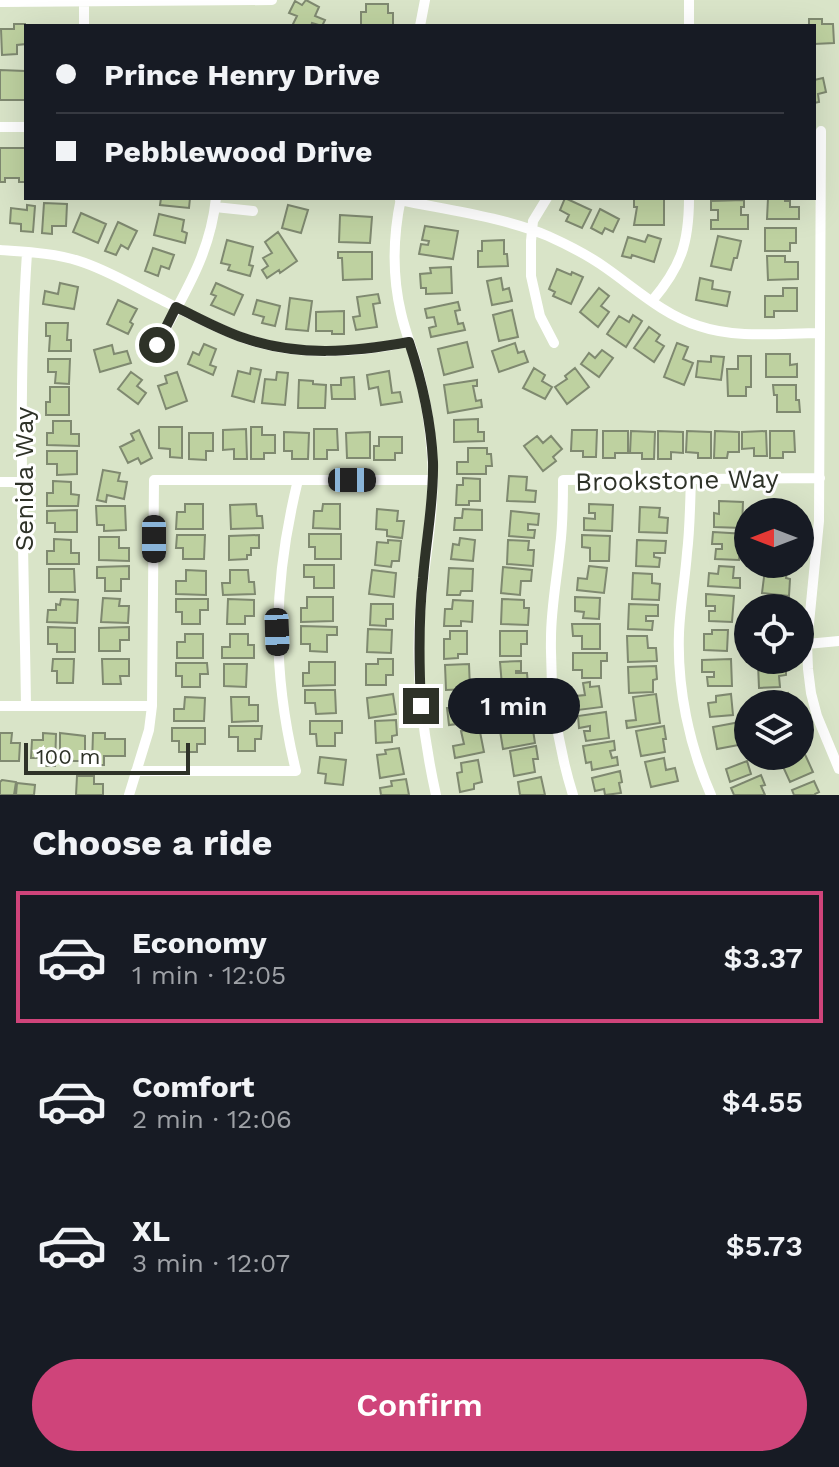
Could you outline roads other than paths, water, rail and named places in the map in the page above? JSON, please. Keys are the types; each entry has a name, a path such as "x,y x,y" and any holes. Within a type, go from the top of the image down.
{"street":[{"path":"0,2 272,0"},
{"path":"420,24 425,0"},
{"path":"689,0 689,24"},
{"path":"84,1 84,24"},
{"path":"0,127 24,127"},
{"path":"812,594 820,478 821,131"},
{"path":"400,200 395,267 399,304 424,391 433,480 419,619 419,663 421,706 436,795"},
{"path":"405,200 532,230 576,249 676,317 712,330 820,333"},
{"path":"546,200 533,221 532,285 540,316 554,343"},
{"path":"652,301 667,284 682,255 689,223 689,200"},
{"path":"157,345 205,252 216,202 253,211"},
{"path":"0,250 66,257 93,266 219,329 294,350 353,351 409,342"},
{"name":"Senida Way","path":"26,706 23,482 27,253"},
{"name":"Brookstone Way","path":"573,795 560,744 551,679 552,615 560,547 563,480 820,478"},
{"path":"691,479 679,663 686,715 695,752 711,795"},
{"path":"129,795 149,730 152,706 154,480 433,480"},
{"path":"136,771 296,771 283,707 277,632 282,556 298,480"},
{"path":"0,482 23,482"},
{"path":"814,643 839,641"},
{"path":"809,674 817,716 839,769"},
{"path":"0,706 152,706"}]}
